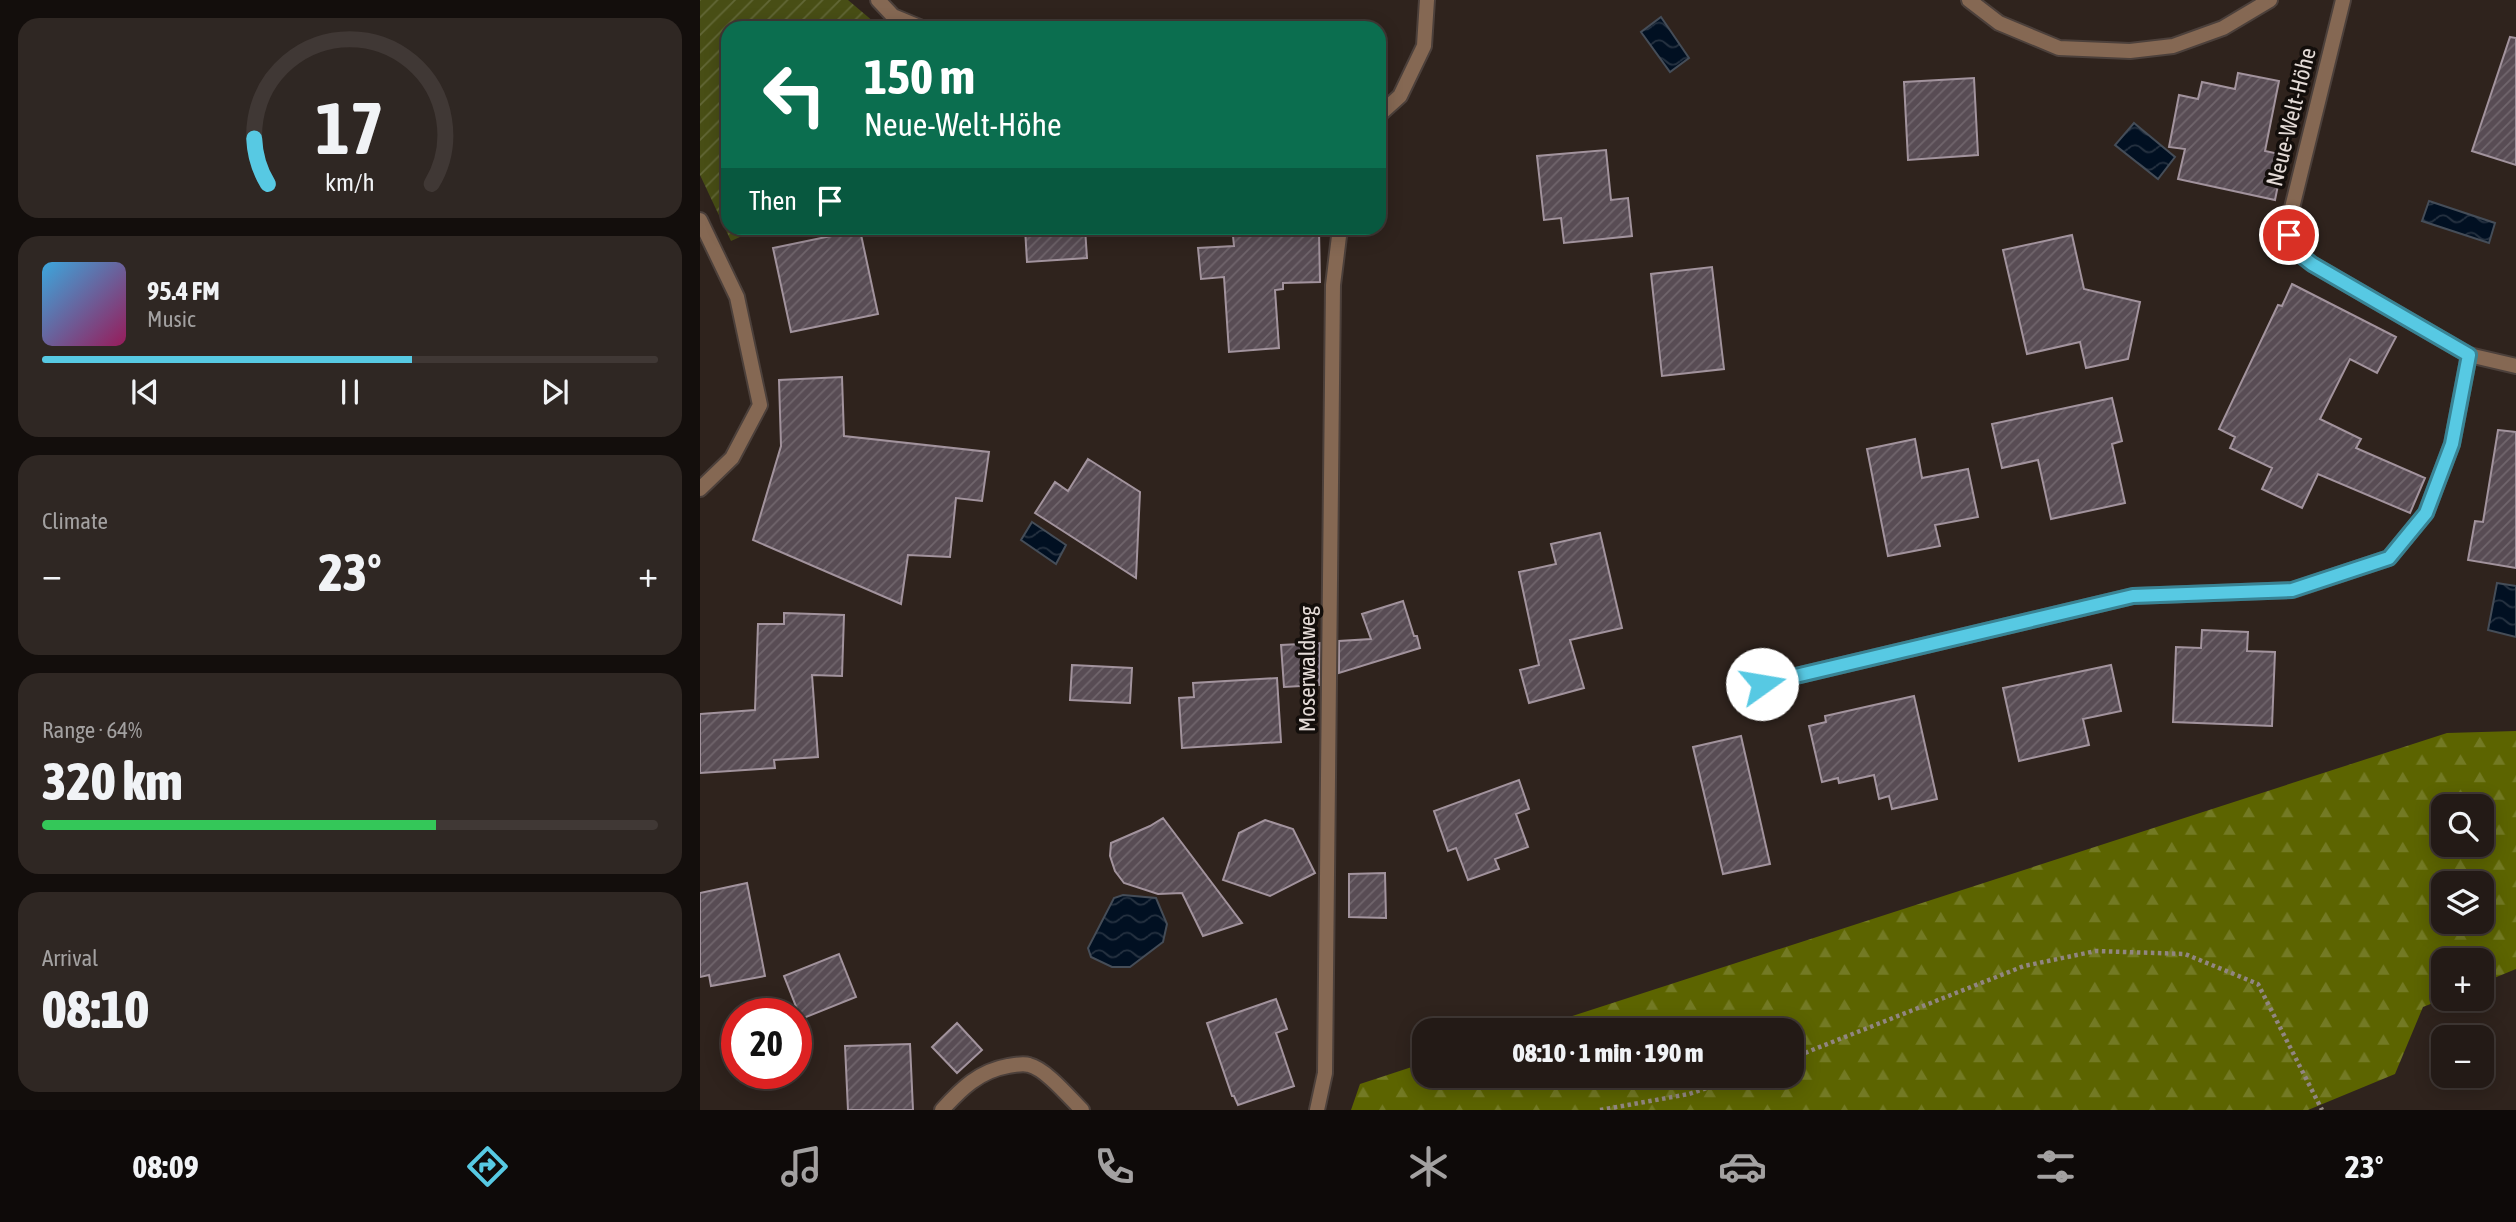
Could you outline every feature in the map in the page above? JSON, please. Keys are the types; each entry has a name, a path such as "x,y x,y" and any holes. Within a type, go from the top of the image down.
{"street":[{"path":"878,0 893,16 905,21"},
{"path":"1386,109 1400,96 1424,46 1427,0"},
{"path":"1969,0 1999,23 2059,48 2130,51 2173,46 2223,28 2270,0"},
{"name":"Neue-Welt-Höhe","path":"2343,0 2291,212 2289,235 2294,250 2312,264 2469,355 2516,366"},
{"path":"700,220 737,297 760,405 732,458 700,488"},
{"name":"Moserwaldweg","path":"1317,1110 1325,1073 1333,285 1339,235"},
{"path":"1762,684 2133,596 2292,590 2389,558 2426,513 2452,444 2469,355"},
{"path":"942,1110 965,1085 979,1076 996,1068 1029,1064 1043,1073 1083,1110"}],"path":[{"path":"1804,1053 2024,966 2096,951 2185,954 2259,984 2322,1110"},
{"path":"1600,1110 1689,1094 1707,1088"}],"green space":[{"path":"700,0 848,0 873,21 721,21 721,220 700,175"},
{"path":"728,235 744,235 731,241"},
{"path":"2516,731 2516,969 2494,978 2494,948 2431,948 2431,1004 2423,1007 2395,1074 2308,1110 1351,1110 1360,1084 1412,1067 1412,1088 1804,1088 1804,1018 1566,1018 2447,733"}],"water":[{"path":"1661,17 1689,58 1670,72 1641,32"},
{"path":"2134,123 2175,157 2158,179 2115,145"},
{"path":"2429,201 2495,223 2489,243 2422,221"},
{"path":"1032,522 1066,545 1056,564 1021,540"},
{"path":"2497,583 2516,586 2516,637 2488,630"},
{"path":"1123,895 1156,898 1167,924 1163,942 1130,967 1112,967 1091,957 1088,948 1114,898"}],"building":[{"path":"2510,37 2516,38 2516,165 2472,151"},
{"path":"2238,73 2279,81 2265,151 2284,155 2275,200 2178,179 2185,149 2169,147 2179,95 2198,99 2202,82 2235,89"},
{"path":"1974,78 1978,155 1908,160 1904,82"},
{"path":"1606,150 1611,200 1628,198 1632,236 1564,243 1561,218 1544,220 1537,156"},
{"path":"836,235 861,235 878,314 791,332 773,248"},
{"path":"1025,235 1085,235 1087,258 1027,262"},
{"path":"1319,235 1320,282 1283,283 1283,289 1275,290 1279,348 1229,352 1224,277 1201,279 1198,248 1234,246 1233,236"},
{"path":"2072,235 2084,289 2140,302 2128,359 2086,368 2080,342 2027,354 2003,250"},
{"path":"1712,267 1724,369 1662,376 1651,274"},
{"path":"2292,284 2396,337 2377,373 2350,359 2320,419 2361,439 2356,448 2425,478 2410,513 2318,474 2302,508 2262,489 2272,468 2230,448 2235,437 2219,429 2278,305 2282,306"},
{"path":"842,377 844,436 989,452 982,501 956,498 950,557 908,555 901,604 753,540 781,446 779,380"},
{"path":"2112,398 2122,441 2112,444 2125,503 2051,519 2038,460 2002,468 1992,424"},
{"path":"2498,430 2516,432 2516,568 2468,560 2475,521 2483,522"},
{"path":"1915,439 1922,478 1968,469 1978,517 1935,525 1940,546 1888,556 1867,449"},
{"path":"1088,459 1140,492 1136,578 1035,513 1055,482 1068,491"},
{"path":"1600,533 1622,628 1570,640 1584,688 1529,703 1520,670 1539,665 1519,572 1556,564 1551,544"},
{"path":"1403,601 1420,648 1339,673 1339,641 1371,639 1362,614"},
{"path":"784,613 844,615 842,676 812,675 818,757 774,760 775,768 700,773 700,714 755,710 758,624 784,624"},
{"path":"2202,630 2248,632 2247,651 2275,652 2272,726 2173,722 2176,647 2201,648"},
{"path":"1320,643 1319,685 1284,687 1281,645"},
{"path":"1072,665 1132,668 1130,703 1070,700"},
{"path":"2111,665 2121,711 2083,719 2089,745 2019,761 2003,688"},
{"path":"1277,678 1281,742 1182,748 1179,698 1194,697 1193,683"},
{"path":"1914,696 1937,799 1892,809 1889,796 1879,799 1874,775 1839,783 1838,778 1822,782 1809,726 1826,722 1825,716"},
{"path":"1741,736 1770,864 1723,874 1693,747"},
{"path":"1519,780 1529,809 1516,814 1528,847 1495,859 1499,869 1468,880 1456,848 1448,851 1434,811"},
{"path":"1163,818 1242,923 1203,936 1182,893 1158,894 1124,883 1115,871 1110,856 1111,843"},
{"path":"1265,820 1293,829 1315,873 1270,896 1223,880 1239,833"},
{"path":"1385,873 1386,918 1349,917 1349,874"},
{"path":"747,883 765,976 711,986 709,975 700,977 700,893"},
{"path":"839,954 856,997 812,1015 812,998 793,998 784,976"},
{"path":"1276,999 1287,1029 1276,1033 1294,1086 1238,1105 1232,1096 1207,1023"},
{"path":"957,1023 982,1050 957,1073 932,1047"},
{"path":"910,1044 913,1110 848,1110 845,1046"}],"route":[{"path":"1762,684 2133,596 2292,590 2389,558 2426,513 2452,444 2469,355 2312,264 2294,250 2289,235"}]}
